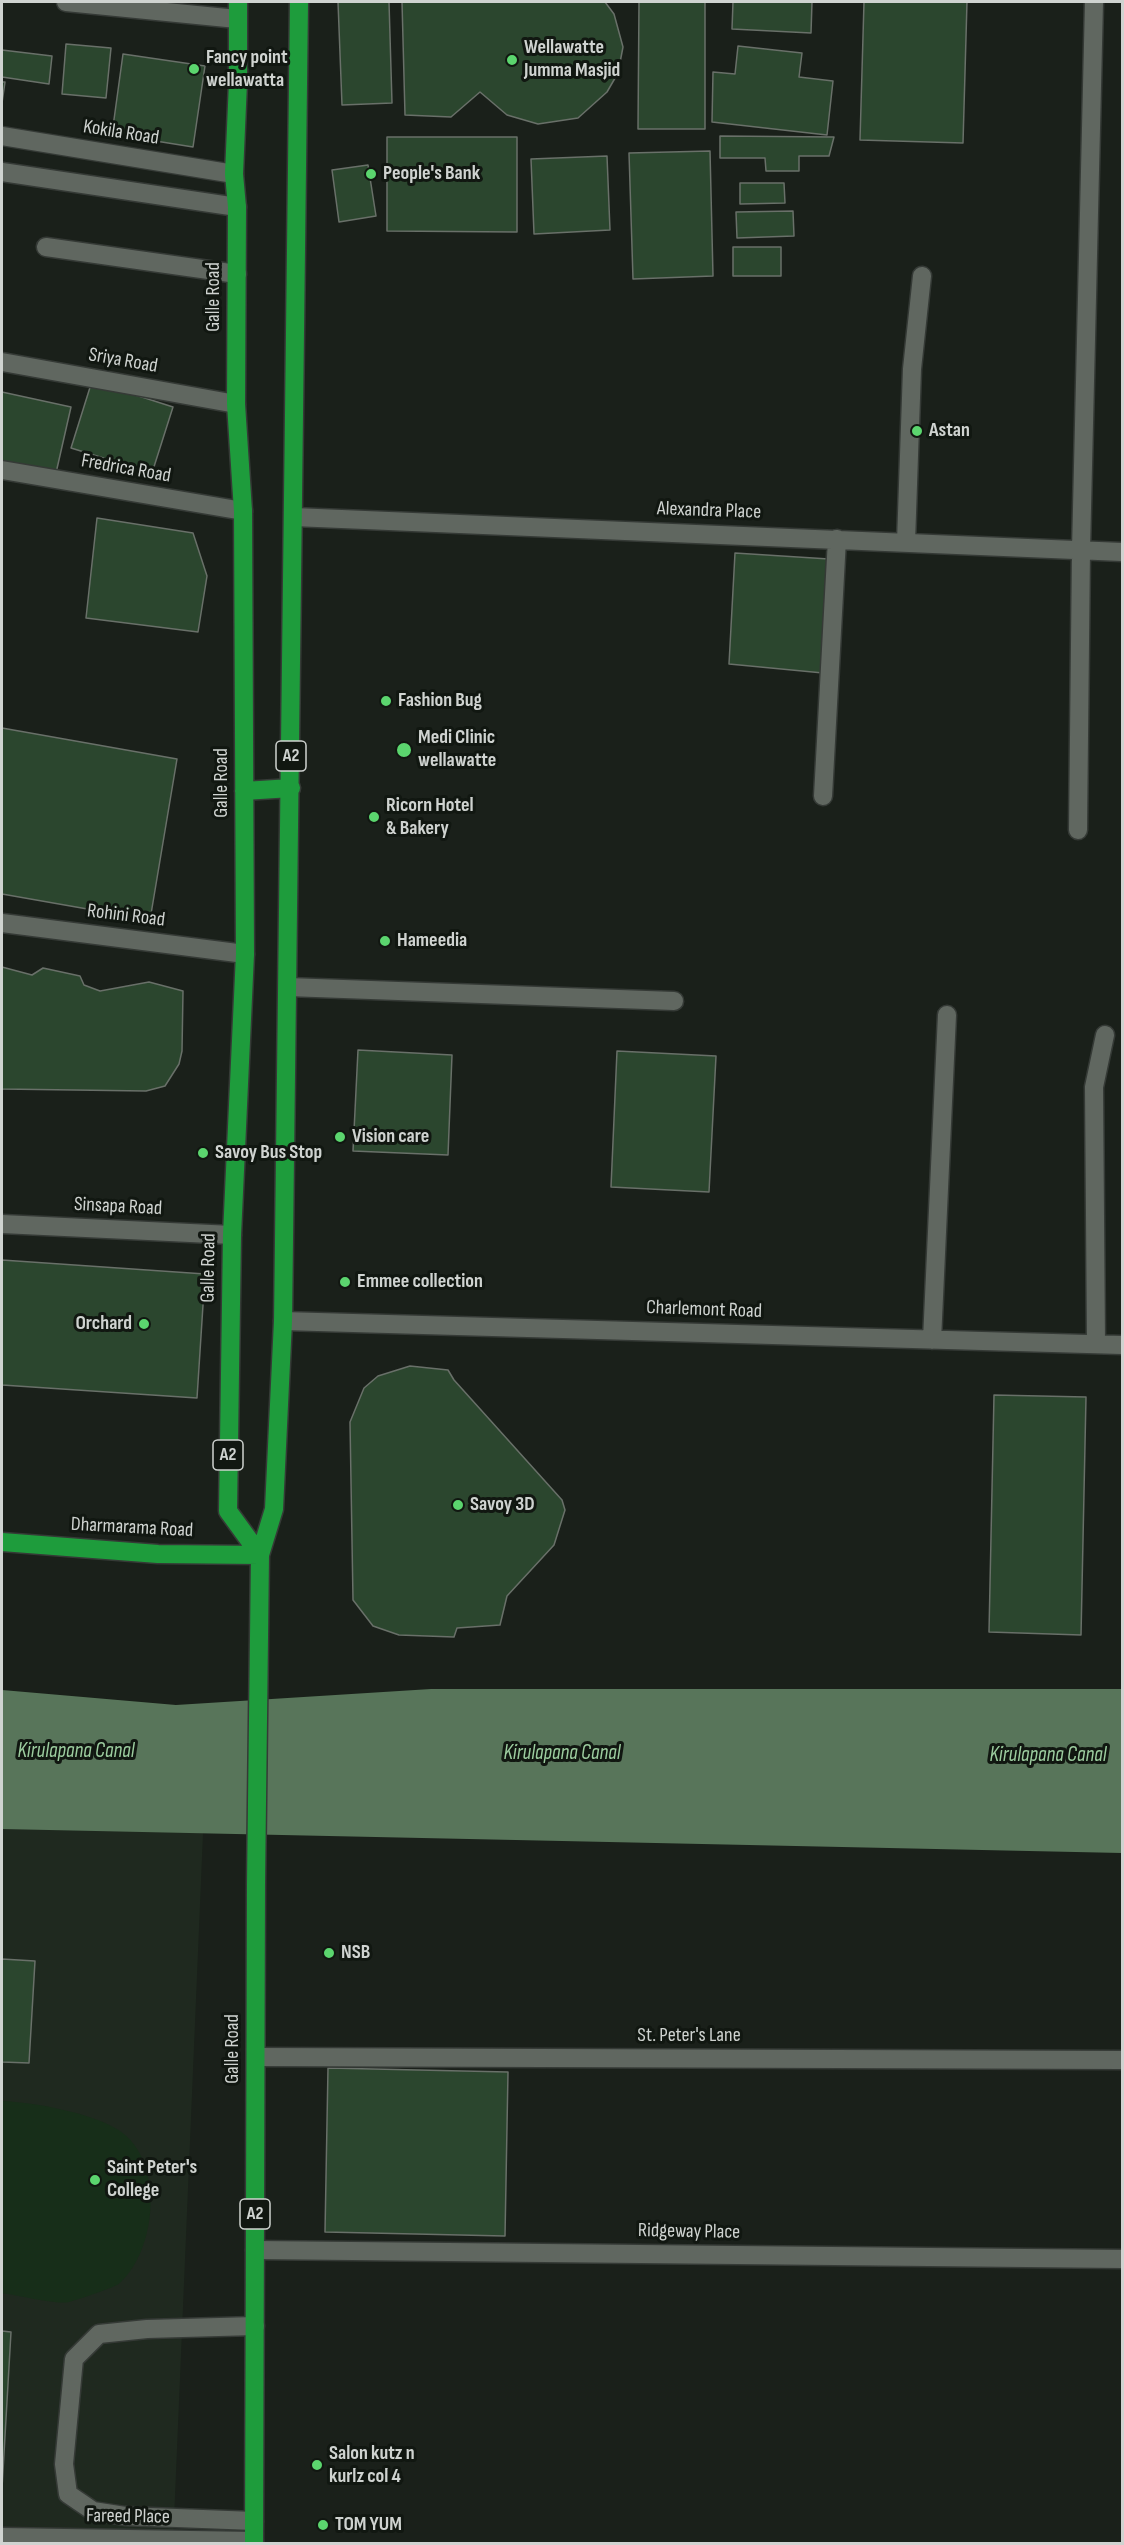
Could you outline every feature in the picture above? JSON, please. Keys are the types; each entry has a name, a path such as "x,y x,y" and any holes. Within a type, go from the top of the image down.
{"highway":[{"name":"Galle Road","path":"254,2542 256,1884 260,1555 274,1509 283,1322 299,2"},
{"name":"Galle Road","path":"237,10 238,82 234,174 237,207 236,404 243,511 245,954 232,1235 228,1511 260,1555"},
{"path":"244,791 291,788"},
{"name":"Dharmarama Road","path":"2,1542 158,1554 260,1555"}],"street":[{"path":"66,2 237,10"},
{"path":"1078,830 1081,550 1094,2"},
{"name":"Kokila Road","path":"2,136 234,174"},
{"path":"2,172 237,207"},
{"path":"46,247 237,274"},
{"path":"906,542 912,369 922,276"},
{"name":"Sriya Road","path":"2,362 236,404"},
{"name":"Fredrica Road","path":"2,470 243,511"},
{"name":"Alexandra Place","path":"294,517 837,538 1122,552"},
{"path":"823,796 837,538"},
{"name":"Rohini Road","path":"2,923 245,954"},
{"path":"288,987 674,1001"},
{"path":"932,1340 947,1015"},
{"path":"1096,1344 1094,1087 1105,1035"},
{"name":"Sinsapa Road","path":"2,1224 232,1235"},
{"name":"Charlemont Road","path":"283,1322 1122,1345"},
{"name":"St. Peter's Lane","path":"256,2057 1122,2060"},
{"name":"Ridgeway Place","path":"255,2250 1122,2259"},
{"path":"254,2521 125,2516 93,2511 68,2494 64,2464 74,2359 99,2334 147,2329 255,2326"},
{"name":"Fareed Place","path":"2,2537 254,2542"}],"shaded area":[{"name":"Saint Peter's College","path":"2,1827 203,1833 173,2543 2,2527"},
{"path":"2,2101 66,2110 83,2115 113,2127 124,2134 137,2149 150,2187 148,2230 132,2268 120,2283 64,2303 2,2293"}],"water":[{"name":"Kirulapana Canal","path":"431,1689 1122,1689 1122,1853 2,1829 2,1690 176,1705"}],"building":[{"path":"338,2 389,2 392,103 342,105"},
{"name":"Wellawatte Jumma Masjid","path":"402,2 605,2 614,14 623,47 618,73 607,92 578,118 538,124 507,115 480,92 451,117 405,115"},
{"path":"639,2 705,2 705,129 638,129"},
{"path":"733,2 812,2 811,33 732,29"},
{"path":"864,2 967,2 963,143 860,140"},
{"path":"66,44 111,48 106,98 62,94"},
{"path":"738,46 802,53 799,77 833,81 827,135 712,122 713,72 735,74"},
{"path":"2,50 52,56 49,84 2,77"},
{"path":"123,54 205,66 193,147 112,134"},
{"path":"2,82 5,82 2,103"},
{"path":"720,136 834,137 829,156 799,156 799,171 766,171 765,158 720,158"},
{"path":"387,137 517,137 517,232 387,231"},
{"path":"710,151 713,276 633,279 629,153"},
{"path":"607,156 610,230 534,234 531,159"},
{"path":"368,165 376,216 339,222 332,170"},
{"path":"740,183 784,183 785,203 740,204"},
{"path":"793,211 794,236 737,238 736,212"},
{"path":"733,247 781,247 781,276 733,276"},
{"path":"92,381 173,407 152,473 71,448"},
{"path":"2,392 71,407 56,473 2,461"},
{"path":"97,518 193,533 207,576 198,632 86,618"},
{"path":"735,553 829,559 823,673 729,664"},
{"path":"2,728 177,759 150,920 2,894"},
{"path":"2,967 32,975 43,968 80,976 84,985 100,991 149,982 183,991 182,1051 179,1064 165,1086 146,1091 2,1089"},
{"path":"358,1050 452,1055 448,1155 353,1151"},
{"path":"617,1051 716,1056 709,1192 611,1187"},
{"path":"2,1260 205,1274 197,1398 2,1385"},
{"name":"Savoy 3D","path":"410,1366 448,1370 454,1380 562,1500 565,1510 554,1545 507,1596 500,1625 457,1628 454,1637 399,1635 373,1626 353,1600 350,1422 364,1388 378,1376"},
{"path":"994,1395 1086,1397 1081,1635 989,1632"},
{"path":"2,1959 35,1961 29,2063 2,2062"},
{"path":"328,2068 508,2072 505,2236 325,2232"},
{"path":"2,2331 11,2332 2,2488"}],"place":[{"name":"Wellawatte Jumma Masjid","path":"512,60"},
{"name":"Fancy point wellawatta","path":"194,69"},
{"name":"People's Bank","path":"371,174"},
{"name":"Astan","path":"917,431"},
{"name":"Fashion Bug","path":"386,701"},
{"name":"Medi Clinic wellawatte","path":"404,750"},
{"name":"Ricorn Hotel & Bakery","path":"374,817"},
{"name":"Hameedia","path":"385,941"},
{"name":"Vision care","path":"340,1137"},
{"name":"Savoy Bus Stop","path":"203,1153"},
{"name":"Emmee collection","path":"345,1282"},
{"name":"Orchard","path":"144,1324"},
{"name":"Savoy 3D","path":"458,1505"},
{"name":"NSB","path":"329,1953"},
{"name":"Saint Peter's College","path":"95,2180"},
{"name":"Salon kutz n kurlz col 4","path":"317,2465"},
{"name":"TOM YUM","path":"323,2525"}]}
